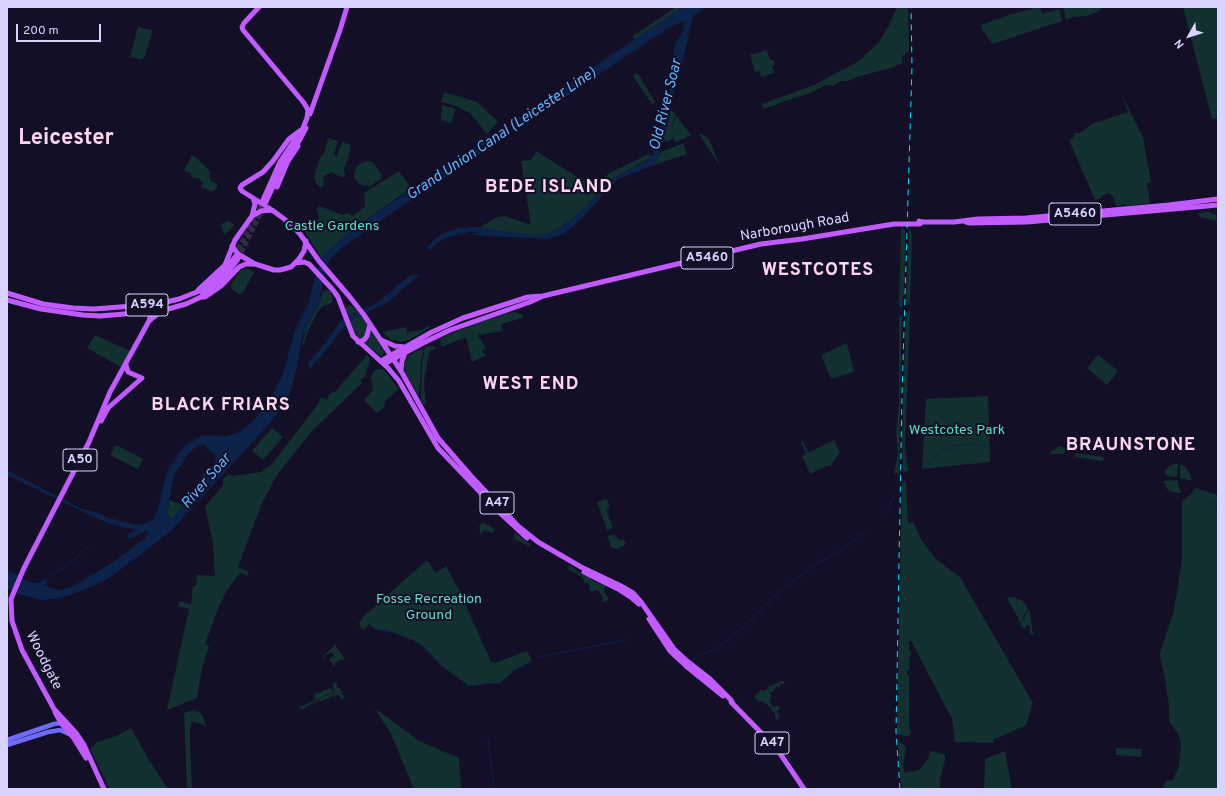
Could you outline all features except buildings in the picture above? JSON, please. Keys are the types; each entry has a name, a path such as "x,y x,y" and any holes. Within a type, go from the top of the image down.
{"main road":[{"path":"259,7 244,23 242,27 243,30 304,103 308,110 303,128 280,162 265,201 287,155 299,141"},
{"path":"273,211 271,198 306,130 315,99 347,7"},
{"path":"304,103 310,104 315,99"},
{"path":"231,249 237,256 254,264 274,270 287,269 296,263 304,251 306,241 295,228 240,188 242,185 263,172 289,139 303,128"},
{"path":"252,216 255,204 253,198"},
{"name":"Narborough Road","path":"966,222 972,220 1026,218 1085,213 1218,199"},
{"name":"Narborough Road","path":"405,353 450,330 526,304 544,296 761,244 894,224 920,224 922,222 966,222 975,224 1027,222 1218,206"},
{"path":"252,216 261,211 273,211"},
{"name":"A594","path":"198,290 223,267 238,235 252,216"},
{"name":"A47","path":"306,241 328,273 364,315 401,371 432,428 451,454 513,521 532,538 550,550 587,570 623,587 641,602 674,649 710,679 777,749 804,789"},
{"name":"A594","path":"7,293 43,304 73,308 94,309 158,304 179,299 198,290 202,290 216,279 237,256"},
{"name":"A594","path":"201,297 223,278 237,256"},
{"name":"A47","path":"296,263 305,262 316,271 336,293 353,336 383,363 399,381 435,444 513,527 530,541 555,557 633,596"},
{"name":"A594","path":"7,300 34,307 83,315 108,315 161,311 181,306 201,297 205,297 215,291 241,266 254,264"},
{"name":"A594","path":"7,296 34,307"},
{"name":"Narborough Road","path":"405,347 432,332 457,321 521,299 544,296"},
{"path":"7,304 23,304"},
{"name":"A50","path":"101,414 110,392 125,370 149,321 152,311 158,304"},
{"name":"A50","path":"149,321 161,311"},
{"path":"141,312 149,321"},
{"path":"358,342 364,340 367,336 370,324"},
{"path":"380,340 391,345 405,347"},
{"name":"A5460","path":"392,358 405,347"},
{"path":"401,371 405,353"},
{"name":"A5460","path":"383,363 405,353"},
{"path":"101,414 137,383 134,375 125,370"},
{"path":"106,401 110,407"},
{"name":"Woodgate","path":"72,736 61,724 22,650 12,621 12,597 59,499 98,423 101,414"},
{"path":"450,461 451,454"},
{"name":"Woodgate","path":"54,709 80,739 96,773"},
{"path":"7,740 54,724 61,724 71,728"},
{"path":"7,745 48,732 60,730 72,736"},
{"name":"A50","path":"72,736 96,773 104,789"}],"green space":[{"path":"676,7 683,7 634,40 633,36"},
{"path":"897,7 908,7 909,50 902,56 903,63 847,81 841,81 832,86 826,85 812,92 763,109 762,104 814,85 859,61 879,42"},
{"path":"1040,7 1042,14 1059,9 1062,21 993,44 983,31 981,25"},
{"path":"1063,7 1101,7 1101,10 1087,16 1073,17 1066,20"},
{"path":"1183,7 1218,7 1218,118 1212,119"},
{"path":"138,27 151,30 152,33 144,58 141,59 130,57"},
{"path":"767,50 770,60 773,60 775,65 772,66 774,73 761,77 760,71 755,72 750,55"},
{"path":"634,74 638,74 655,102 652,104 635,79"},
{"path":"444,92 477,102 498,122 487,134 470,113 456,106 441,102"},
{"path":"1122,95 1143,137 1151,182 1147,183 1150,203 1127,206 1125,204 1117,207 1112,195 1109,193 1101,196 1102,198 1095,200 1069,140 1073,138 1075,133 1080,133 1092,124 1128,112"},
{"path":"442,105 456,109 451,123 441,120"},
{"path":"671,109 675,115 671,131 673,139 664,142 665,139 655,140 656,136 665,134"},
{"path":"676,116 691,135 675,142 671,131"},
{"path":"699,134 709,139 720,166"},
{"path":"328,138 338,141 334,155 337,156 342,142 351,145 347,162 345,162 345,175 343,178 331,172 323,177 324,185 321,187 317,185 314,177 321,156 324,154"},
{"path":"683,143 687,154 651,166 656,162 661,152"},
{"path":"536,151 595,188 609,173 647,155 651,155 652,157 610,180 576,216 555,231 538,235 487,230 480,227 498,217 505,216 531,225 521,161 530,160"},
{"path":"192,155 211,172 209,177 211,181 217,184 217,188 212,192 201,187 203,182 199,180 200,178 198,179 191,176 191,174 184,170"},
{"path":"367,161 371,161 375,165 382,178 371,186 361,185 354,176 356,167"},
{"name":"Castle Gardens","path":"399,171 411,188 354,228 325,253 322,259 304,230 319,219 316,209 319,206 343,215 347,213 352,216 365,207 364,193"},
{"path":"1209,212 1216,215 1217,221 1202,218 1197,213"},
{"path":"229,221 235,225 224,235 221,224"},
{"path":"901,227 905,229 905,253 904,292 902,307 899,309"},
{"path":"909,229 911,229 912,236 910,303 906,305"},
{"path":"246,268 254,272 243,293 240,295 231,288 231,285 241,270"},
{"path":"323,291 330,291 333,300 332,303 323,306 318,311 302,347 306,328 317,307"},
{"path":"349,305 353,307 366,322 367,326 364,338 361,339 358,337 352,328 345,307"},
{"path":"910,310 905,448 908,471 903,472 902,437 906,313"},
{"path":"514,312 523,315 523,318 501,324 502,331 478,335 486,349 482,350 483,353 487,355 472,362 466,337 441,347 440,339 447,335 476,323"},
{"path":"902,314 899,473 894,474 898,453 896,432 899,404 899,317"},
{"path":"428,326 433,326 411,339 402,342 391,340 382,332 406,327 407,332 422,330"},
{"path":"371,331 385,353 381,356 364,343"},
{"path":"95,335 130,351 121,367 87,348"},
{"path":"847,343 854,372 831,379 821,355"},
{"path":"433,346 437,348 429,353 424,381 426,404 423,405 421,400 421,392 422,365 425,347"},
{"path":"422,349 419,397 406,374 404,367 407,357"},
{"path":"367,355 370,359 369,365 366,371 366,376 360,380 362,383 312,431 277,475 262,503 238,567 249,572 247,576 240,573 225,593 205,644 209,646 202,668 197,698 167,710 189,609 178,606 180,601 191,604 193,586 196,586 197,575 215,576 213,542 205,507 223,485 223,479 229,474 232,476 261,472 272,464 318,404 321,397 327,400 329,394 336,391"},
{"path":"1098,355 1118,371 1107,385 1087,368"},
{"path":"377,369 382,369 385,371 399,389 386,400 385,406 377,413 364,400 373,390 371,377 373,372"},
{"name":"Westcotes Park","path":"988,396 990,462 922,469 926,399"},
{"path":"272,428 283,437 263,460 252,451"},
{"path":"834,440 840,453 830,466 810,474 802,456 806,453 801,442 803,441 808,452 810,452"},
{"path":"116,445 143,459 138,469 110,455"},
{"path":"1060,446 1065,448 1064,454 1050,454 1050,452"},
{"path":"1075,453 1104,457 1103,461 1075,457"},
{"path":"1178,464 1177,476 1168,476 1164,473 1169,466"},
{"path":"1180,464 1189,471 1192,480 1180,478"},
{"path":"206,471 208,473 203,480 170,520 167,512 170,500 182,505"},
{"path":"906,480 908,523 913,522 922,541 936,559 960,577 1033,703 1026,725 993,740 994,743 955,742 952,719 911,641 904,645 909,643 909,650 911,651 907,675 909,675 909,724 911,733 908,737 897,735 902,483"},
{"path":"1177,480 1181,493 1173,492 1167,489 1163,481"},
{"path":"1196,488 1218,495 1218,789 1162,789 1166,781 1173,780 1179,766 1181,743 1178,734 1169,721 1169,706 1160,652 1173,614 1182,559 1182,501"},
{"path":"607,499 610,508 606,509 613,528 607,530 597,502"},
{"path":"482,522 495,529 493,533 484,530 481,535 479,527"},
{"path":"515,533 531,545 531,547 514,539"},
{"path":"609,535 614,535 620,540 623,539 626,544 617,549 612,548 610,541 607,539"},
{"name":"Fosse Recreation Ground","path":"427,560 436,573 446,566 460,592 491,662 495,663 527,651 532,661 513,671 500,683 469,686 441,665 425,648 413,640 392,632 374,629 369,624 364,630 360,627 359,623 364,616"},
{"path":"570,566 596,582 606,585 604,592 608,597 608,600 605,602 602,601 603,597 598,590 592,592 589,589 590,586 588,583 585,583 582,577 569,570 568,567"},
{"path":"1014,597 1023,601 1028,608 1020,624 1007,598"},
{"path":"1029,609 1031,626 1034,633 1032,635 1030,634 1030,626 1027,625 1024,629 1020,625"},
{"path":"335,645 345,660 344,661 342,659 335,663 335,665 329,668 333,664 329,659 334,656 332,652 324,656 325,658 323,659 323,656"},
{"path":"784,681 785,685 782,683 780,688 777,686 772,692 769,692 772,696 770,700 771,705 774,707 780,707 777,712 780,716 778,720 775,718 775,714 768,705 762,701 758,702 754,697 761,690 766,690 768,687"},
{"path":"336,682 338,688 341,689 341,692 343,692 342,695 346,697 342,700 338,694 335,697 335,695 332,696 332,698 329,697 329,700 328,698 326,701 325,699 323,702 322,700 320,701 320,703 318,699 338,691 335,692 332,684"},
{"path":"332,688 334,692 317,699 319,703 317,701 315,702 315,705 314,702 312,703 313,706 311,704 309,705 310,707 306,707 307,709 304,708 303,710 302,708 300,711 299,707 316,700 313,693 314,695 316,692 317,694 319,693 318,692 322,692 321,690 323,691"},
{"path":"375,708 419,741 459,758 461,789 414,789 391,734"},
{"path":"194,710 202,714 206,726 192,721 190,729 190,743 193,789 187,789 184,713"},
{"path":"131,728 149,760 168,789 110,789 90,749 97,742 116,736"},
{"path":"899,743 902,743 906,747 903,767 905,773 909,771 913,772 921,768 928,759 930,752 933,751 945,755 940,779 940,789 902,789 900,762 898,756"},
{"path":"1116,748 1142,749 1141,757 1116,755"},
{"path":"1005,751 1012,789 984,789 985,759"}],"water":[{"path":"683,7 706,7 693,16 679,77 673,75 675,66 673,57 675,44 682,33 683,21 665,30 515,131 510,123"},
{"path":"664,99 671,109 665,134 656,136 662,122 661,113"},
{"path":"504,127 511,134 417,196 340,249 332,257 327,265 319,301 302,337 297,368 286,402 271,422 170,532 112,576 100,583 73,594 60,598 43,600 17,594 7,588 7,570 32,583 38,583 46,579 47,582 44,585 50,588 62,590 75,585 112,563 144,539 148,531 127,539 128,534 136,530 111,524 96,518 7,475 7,470 80,508 135,525 152,521 157,513 167,471 185,445 203,435 227,436 239,432 249,425 259,414 274,392 283,374 295,330 309,302 315,275 325,253 354,228","holes":["204,444 216,456 215,463 194,492 170,520 167,512 174,475 189,453 197,446"]},
{"path":"661,152 656,162 651,166 618,179 582,218 569,230 559,236 545,239 472,235 487,229 538,235 555,231 576,216 610,180 648,160 653,155"},
{"path":"459,228 479,228 463,234 451,236 438,242 429,251 427,247 437,237"},
{"path":"420,274 388,302 355,318 345,326 309,370 308,363 322,347 342,319 377,303 410,275"}],"waterway":[{"name":"Old River Soar","path":"667,111 677,70"},
{"name":"Old River Soar","path":"654,159 663,128"},
{"name":"Old River Soar","path":"468,229 490,231"},
{"path":"922,469 940,452 953,446 972,444 992,447"},
{"path":"881,514 888,508 896,493"},
{"path":"1193,493 1205,501 1218,506"},
{"path":"693,660 698,656 719,647 751,620 781,590 815,565 844,548 865,531"},
{"path":"46,580 74,560 88,546"},
{"path":"374,629 392,632 413,640 425,648 441,665 469,686 500,683 513,671 532,661"},
{"path":"539,657 626,640"},
{"path":"488,739 494,789"}],"tunnel":[{"path":"235,256 263,200"},
{"path":"238,259 263,208"}],"railway":[{"path":"900,789 896,732 902,395 912,67 911,7"}],"district":[{"name":"Leicester","path":"66,140"},
{"name":"BEDE ISLAND","path":"549,188"},
{"name":"WESTCOTES","path":"818,271"},
{"name":"WEST END","path":"531,385"},
{"name":"BLACK FRIARS","path":"221,406"},
{"name":"BRAUNSTONE","path":"1131,446"}],"water label":[{"name":"Grand Union Canal (Leicester Line)","path":"502,135"},
{"name":"River Soar","path":"207,482"}]}
